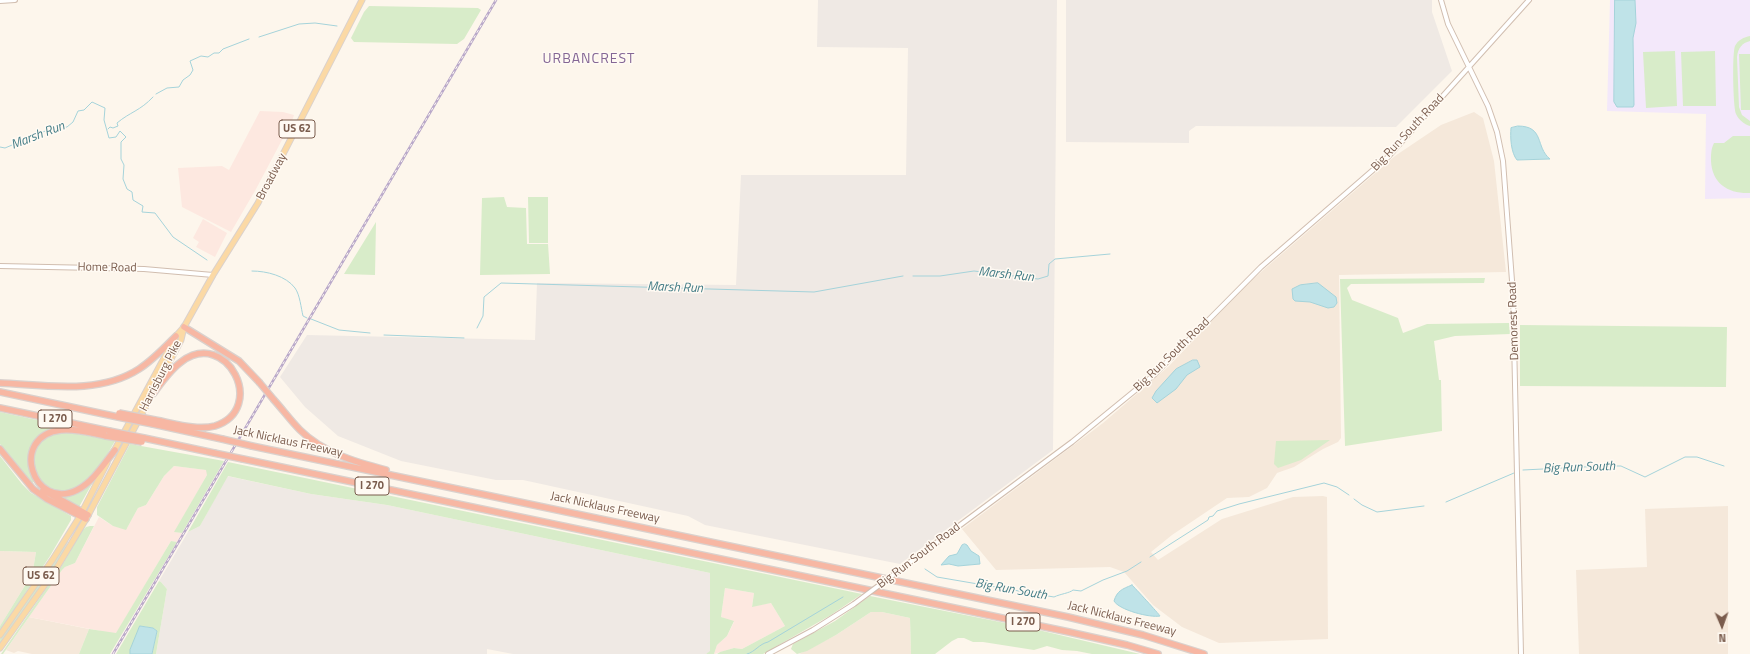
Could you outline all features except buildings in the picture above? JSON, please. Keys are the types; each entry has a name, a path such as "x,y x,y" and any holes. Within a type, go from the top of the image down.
{"highway":[{"path":"184,327 239,360 300,431 312,441 326,449 355,461 434,483"},
{"path":"0,383 77,386 99,384 120,379 138,370 149,362 176,336"},
{"path":"153,394 181,362 200,354 215,356 227,363 238,377 240,384 239,400 233,414 214,426 193,427 154,422"},
{"name":"Jack Nicklaus Freeway","path":"0,392 91,411 154,422 252,446 1068,617 1143,635 1204,654"},
{"name":"Jack Nicklaus Freeway","path":"0,408 108,433 143,440 152,440 1061,630 1127,645 1158,654"},
{"path":"80,514 48,494 38,483 32,473 31,459 35,446 44,436 62,430 108,433"},
{"path":"0,449 33,489 47,498 87,517"},
{"path":"38,483 58,493 77,490 90,480 114,450"}],"main road":[{"name":"Broadway","path":"184,327 213,275 265,190 362,0"},
{"name":"Harrisburg Pike","path":"0,635 53,559 80,514 176,336 184,327"},
{"name":"Harrisburg Pike","path":"0,648 56,569 87,517 181,340 184,327"}],"street":[{"path":"0,1 15,0"},
{"name":"Demorest Road","path":"1441,0 1448,24 1488,106 1497,132 1503,161 1513,295 1521,654"},
{"name":"Big Run South Road","path":"768,654 813,630 854,604 1072,442 1154,375 1261,267 1384,162 1529,0"},
{"name":"Home Road","path":"0,266 144,269 213,275"}],"shaded area":[{"path":"818,0 1057,0 1053,450 900,564 705,525 688,516 523,480 496,480 401,461 338,436 305,407 280,377 307,335 535,340 537,283 736,285 741,175 906,175 908,48 817,47"},
{"path":"1066,0 1432,0 1432,12 1452,71 1396,127 1196,126 1189,131 1189,143 1066,142"},
{"path":"1610,0 1750,0 1750,198 1705,199 1706,114 1607,111"},
{"path":"260,111 283,112 294,115 256,189 231,232 182,207 178,168 222,166 229,170"},
{"path":"1474,112 1483,118 1494,161 1506,272 1339,275 1341,438 1338,442 1323,449 1294,467 1277,473 1267,488 1249,497 1227,498 1172,535 1151,552 1158,560 1222,519 1293,497 1327,497 1328,639 1219,643 1182,627 1153,605 1124,572 1110,567 996,570 962,529 1103,423 1169,366 1246,285 1395,156 1441,125"},
{"path":"203,219 227,233 215,257 196,247 199,242 193,238"},
{"path":"174,466 207,470 207,475 175,532 182,533 177,542 171,541 116,634 29,617 62,570 65,567 75,563 99,517 113,526 127,528 138,508 146,505 164,476"},
{"path":"227,476 311,494 387,505 710,573 710,652 706,654 513,654 487,649 487,654 156,654 167,589 159,581 188,532 200,526"},
{"path":"1728,506 1728,654 1579,654 1576,570 1647,567 1645,509"},
{"path":"0,551 36,552 34,571 0,626"},
{"path":"725,588 754,593 752,606 771,603 785,626 742,649 734,648 714,654 717,645 727,636 734,622 721,617"},
{"path":"871,612 882,612 910,618 911,654 799,654 836,635"},
{"path":"29,617 89,629 79,654 32,654 18,651 14,653 6,650"}],"green space":[{"path":"369,6 478,8 481,10 464,39 457,44 354,42 351,38 364,12"},
{"path":"1750,36 1750,41 1741,46 1737,57 1739,107 1742,115 1750,121 1750,126 1742,122 1736,114 1733,69 1735,46 1741,39"},
{"path":"1675,51 1677,106 1646,108 1643,52"},
{"path":"1715,51 1716,106 1683,106 1681,52"},
{"path":"1739,54 1750,54 1750,110 1741,110"},
{"path":"1733,136 1750,136 1750,193 1735,192 1723,186 1718,181 1712,169 1711,154 1714,143 1724,143"},
{"path":"504,197 507,207 526,208 527,244 548,244 550,274 480,275 482,198"},
{"path":"528,197 548,197 548,243 529,243"},
{"path":"376,222 375,275 344,274"},
{"path":"1485,278 1484,283 1351,284 1347,288 1352,300 1398,318 1403,333 1427,324 1509,323 1510,334 1455,336 1434,341 1439,380 1441,380 1442,431 1345,446 1340,279"},
{"path":"1520,325 1727,327 1726,387 1520,386"},
{"path":"0,412 69,427 54,430 30,452 29,471 34,482 31,483 0,444"},
{"path":"67,432 115,441 100,466 85,483 79,487 64,491 51,489 41,481 35,470 33,458 38,446 49,437"},
{"path":"1330,440 1301,460 1278,468 1274,464 1276,441"},
{"path":"130,444 224,461 182,533 174,532 207,475 206,470 174,466 164,476 146,505 138,508 126,530 113,526 97,515 97,507"},
{"path":"0,456 31,493 71,516 71,520 50,556 0,631 0,626 34,571 36,552 0,551"},
{"path":"228,462 862,594 831,615 763,654 717,654 734,648 742,649 785,626 771,603 752,607 754,593 725,588 721,617 734,621 727,636 717,645 714,654 706,654 710,651 710,573 387,505 311,494 228,476 200,526 188,532"},
{"path":"92,481 93,482 79,507 57,496"},
{"path":"94,526 75,563 65,567 62,570 3,654 1,654 61,567 82,531 86,527"},
{"path":"67,541 68,542 58,562 0,645 0,639"},
{"path":"171,541 177,542 110,654 79,654 89,629 116,633"},
{"path":"159,581 167,589 156,654 152,654 157,631 153,628 141,626 130,654 116,654"},
{"path":"870,596 1030,628 1140,654 1092,654 1062,650 1047,646 1034,650 983,642 973,642 964,638 958,638 935,654 911,654 910,618 882,612 871,612 836,635 807,651 797,654 791,649 793,644 835,621"}],"water":[{"path":"1615,0 1635,0 1636,23 1633,38 1633,107 1617,107 1614,102"},
{"path":"1518,126 1527,127 1536,133 1542,149 1550,159 1517,160 1512,149 1511,128"},
{"path":"1318,283 1336,297 1337,303 1334,307 1328,308 1310,302 1295,301 1293,299 1292,289 1300,285"},
{"path":"1193,360 1197,360 1200,367 1187,375 1176,389 1157,403 1152,398 1156,391 1176,369"},
{"path":"965,544 971,551 979,556 980,564 958,566 949,564 941,565 949,556 957,554 962,545"},
{"path":"1132,585 1160,616 1149,616 1135,613 1122,607 1114,601 1120,591"},
{"path":"140,626 153,628 157,631 152,654 130,654 130,650"}],"waterway":[{"path":"259,37 299,24 315,23 337,26"},
{"path":"156,94 167,88 179,87 183,80 190,75 193,70 190,61 201,56 208,57 214,53 219,53 223,49 249,39"},
{"path":"108,129 110,127 113,128 118,126 117,123 144,105 153,97"},
{"name":"Marsh Run","path":"0,147 5,148 50,129 67,127 73,122 78,111 84,110 92,102 105,108 104,120 109,138 116,137 120,131 126,137 121,142 121,159 124,165 123,179 127,189 132,192 133,200 143,206 142,212 155,213 173,237 207,260"},
{"name":"Marsh Run","path":"913,276 940,276 974,271 1038,279 1048,276 1049,264 1055,259 1110,254"},
{"name":"Marsh Run","path":"252,271 276,275 287,280 295,288 298,294 303,316 307,318"},
{"name":"Marsh Run","path":"477,328 483,316 484,297 501,283 814,292 903,276"},
{"name":"Marsh Run","path":"311,319 339,330 370,333"},
{"name":"Marsh Run","path":"384,335 464,338"},
{"name":"Big Run South","path":"1523,470 1621,466 1645,477 1685,457 1697,457 1724,466"},
{"name":"Big Run South","path":"1446,502 1514,473"},
{"name":"Big Run South","path":"1150,557 1208,520 1209,517 1213,516 1217,511 1239,504 1324,483 1337,487 1349,495"},
{"name":"Big Run South","path":"1354,499 1362,505 1377,512 1424,506"},
{"name":"Big Run South","path":"925,569 937,577 1054,597 1073,590 1081,591 1103,580 1127,571 1141,562"},
{"name":"Big Run South","path":"747,654 843,597"}],"railway":[{"path":"113,654 496,0"}],"district":[{"name":"URBANCREST","path":"589,60"}]}
